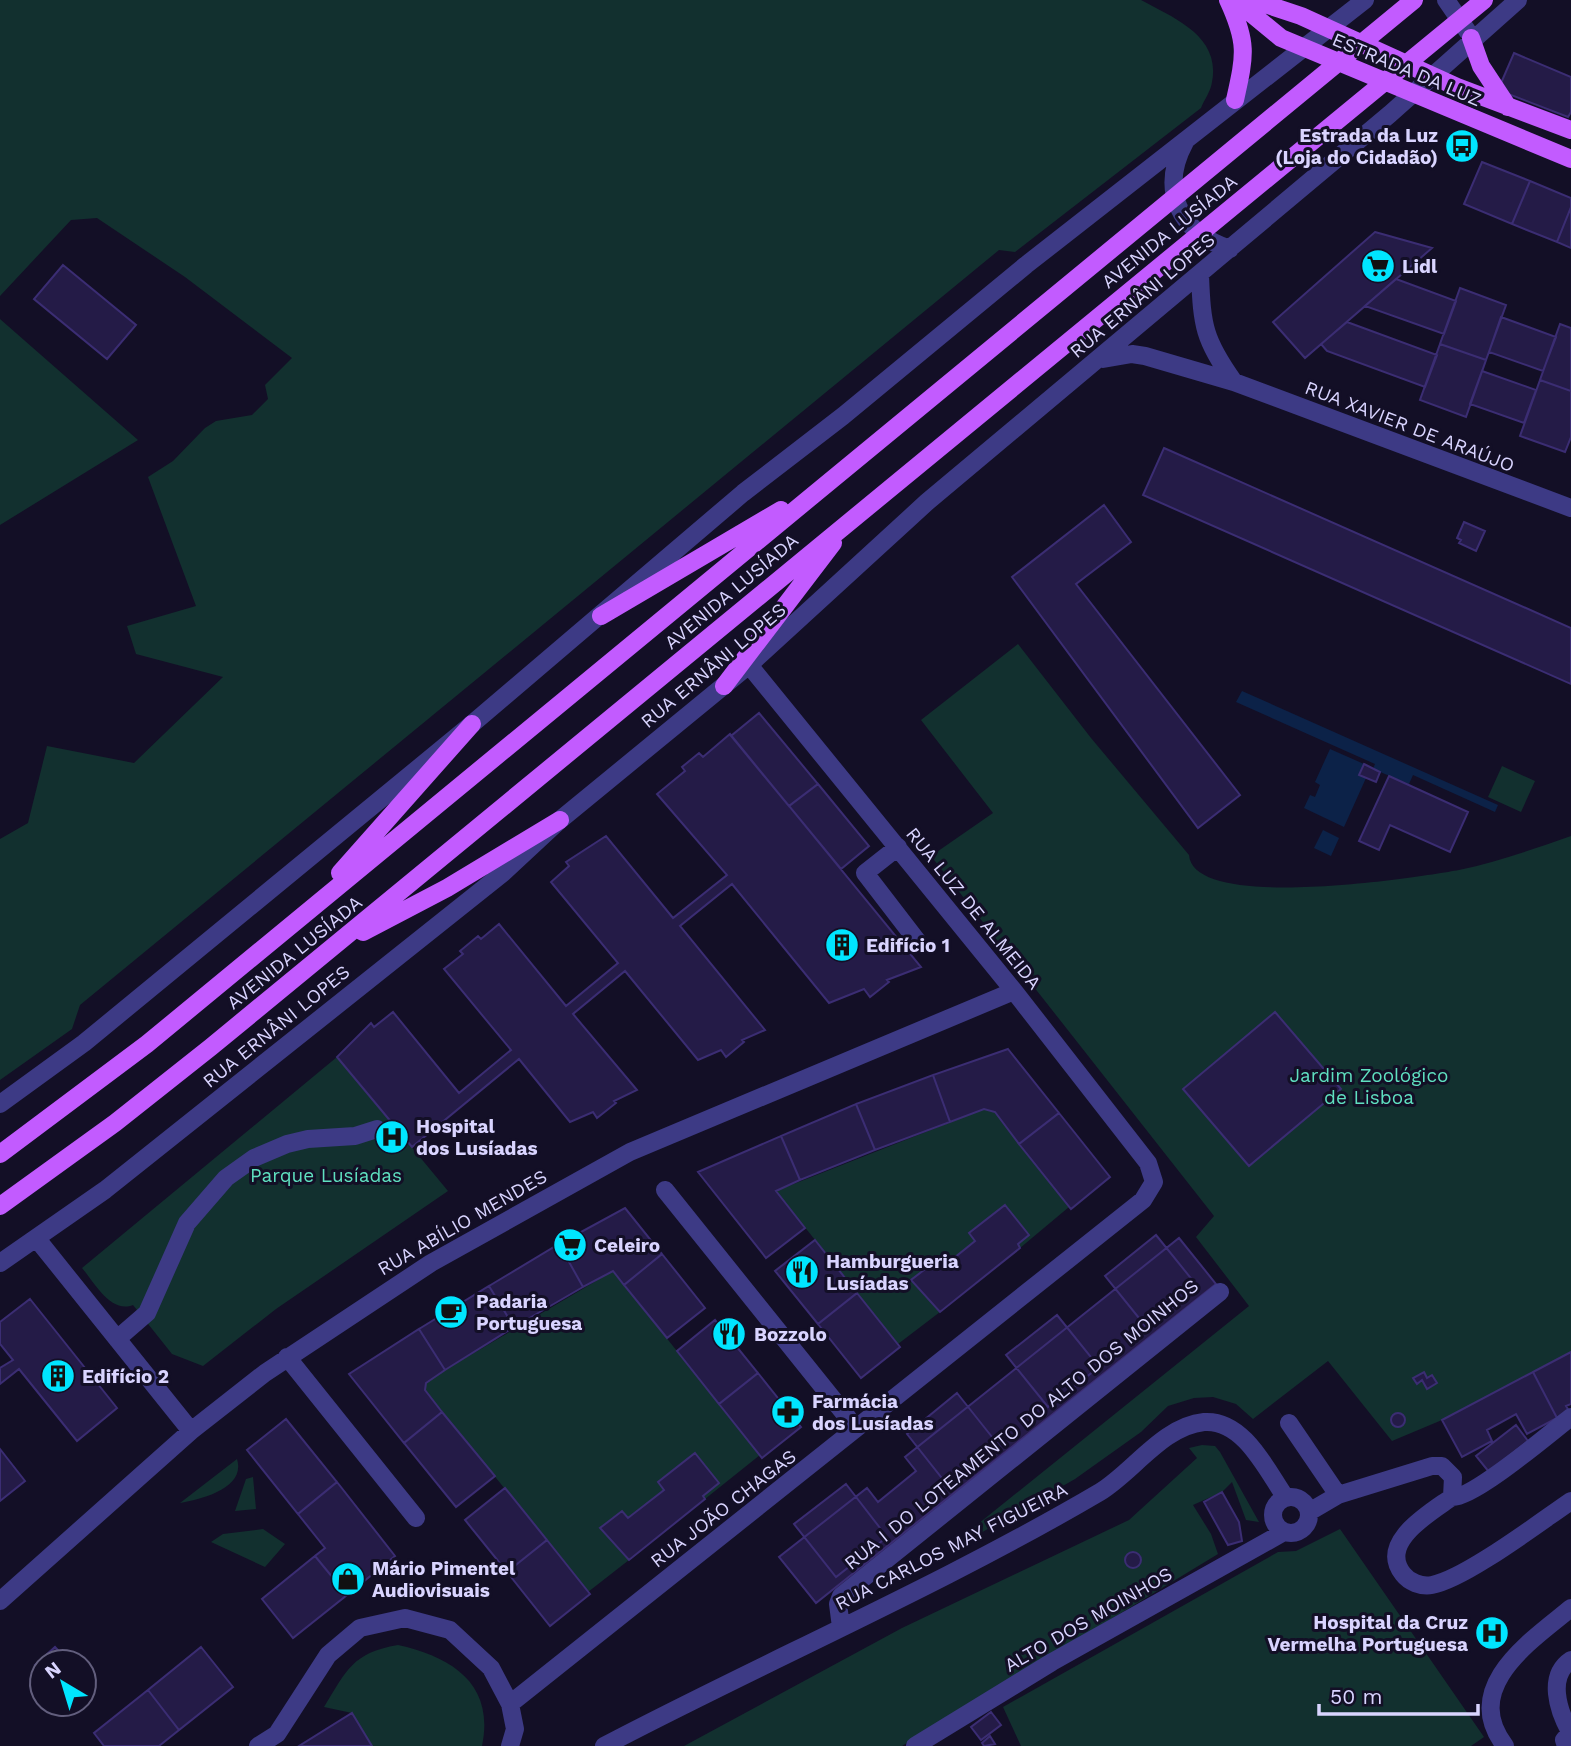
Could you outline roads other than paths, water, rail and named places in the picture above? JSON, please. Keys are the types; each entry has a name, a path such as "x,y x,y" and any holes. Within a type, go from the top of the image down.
{"main road":[{"path":"1228,0 1241,27 1245,55 1235,100"},
{"name":"ESTRADA DA LUZ","path":"1235,0 1281,38 1571,159"},
{"name":"ESTRADA DA LUZ","path":"1253,0 1301,16 1508,107 1571,131"},
{"name":"AVENIDA LUSÍADA","path":"0,1154 87,1091 296,921 1414,0"},
{"name":"AVENIDA LUSÍADA","path":"0,1206 114,1124 332,948 1484,0"},
{"path":"1471,38 1481,66 1508,107"},
{"path":"601,616 832,480"},
{"path":"724,686 854,516"},
{"path":"296,921 472,724"},
{"path":"332,948 447,888 560,820"}],"street":[{"path":"0,1104 84,1043 472,724 601,616 629,587 743,493 1235,100 1365,0"},
{"path":"1446,0 1471,38"},
{"path":"1433,74 1471,38 1518,0"},
{"name":"RUA ERNÂNI LOPES","path":"0,1264 181,1130 354,989 503,873 560,820 749,665 927,502 1200,275 1433,74"},
{"path":"1186,139 1177,157 1173,176 1174,196 1182,215 1194,231 1210,242 1230,248"},
{"path":"1200,275 1202,316 1208,342 1234,382"},
{"name":"RUA XAVIER DE ARAÚJO","path":"1099,360 1132,354 1234,382 1571,508"},
{"name":"RUA LUZ DE ALMEIDA","path":"749,665 1014,991 1148,1163 1153,1172 1154,1184"},
{"path":"898,847 865,873 918,942"},
{"name":"RUA ABÍLIO MENDES","path":"0,1601 191,1431 287,1357 431,1263 604,1165 1014,991"},
{"path":"117,1339 147,1313 187,1223 226,1178 254,1158 287,1144 308,1139 355,1136 377,1129"},
{"name":"RUA JOÃO CHAGAS","path":"510,1704 1143,1200 1154,1184"},
{"path":"665,1191 848,1418"},
{"path":"37,1239 191,1431"},
{"name":"RUA I DO LOTEAMENTO DO ALTO DOS MOINHOS","path":"841,1627 838,1604 841,1596 1220,1292"},
{"path":"287,1357 416,1518"},
{"path":"1571,1417 1485,1482 1460,1498 1452,1497 1424,1518 1398,1545 1396,1554 1400,1571 1414,1583 1432,1585 1460,1572 1571,1501"},
{"name":"RUA CARLOS MAY FIGUEIRA","path":"604,1746 1102,1491 1181,1429 1205,1422 1239,1433 1286,1498 1300,1500 1309,1512"},
{"path":"1289,1423 1338,1495"},
{"path":"1286,1498 1275,1507 1274,1514 1275,1521 1284,1531 1303,1529 1309,1512 1338,1495 1432,1466 1441,1466 1453,1477 1452,1497"},
{"name":"ALTO DOS MOINHOS","path":"915,1746 1052,1662 1284,1531"},
{"path":"1505,1746 1494,1727 1491,1711 1491,1696 1496,1680 1521,1650 1571,1608"},
{"path":"258,1746 277,1734 328,1655 360,1628 405,1618 450,1630 472,1647 491,1668 510,1704 515,1729 510,1746"},
{"path":"1569,1736 1556,1686 1562,1666 1571,1660"}],"water":[{"path":"1242,691 1498,805 1495,812 1413,775 1409,784 1373,769 1375,764 1236,702"},
{"path":"1330,749 1364,764 1359,775 1366,778 1344,827 1304,808 1310,795 1315,797 1320,785 1315,782"},
{"path":"1323,830 1339,838 1331,856 1314,848"}],"place":[{"name":"Estrada da Luz (Loja do Cidadão)","path":"1462,146"},
{"name":"Lidl","path":"1378,266"},
{"name":"Edifício 1","path":"842,945"},
{"name":"Hospital dos Lusíadas","path":"392,1137"},
{"name":"Celeiro","path":"570,1245"},
{"name":"Hamburgueria Lusíadas","path":"802,1272"},
{"name":"Padaria Portuguesa","path":"451,1312"},
{"name":"Bozzolo","path":"729,1334"},
{"name":"Edifício 2","path":"58,1376"},
{"name":"Farmácia dos Lusíadas","path":"788,1412"},
{"name":"Mário Pimentel Audiovisuais","path":"348,1579"},
{"name":"Hospital da Cruz Vermelha Portuguesa","path":"1492,1633"}],"park label":[{"name":"Jardim Zoológico de Lisboa","path":"1369,1086"},
{"name":"Parque Lusíadas","path":"326,1175"}]}
